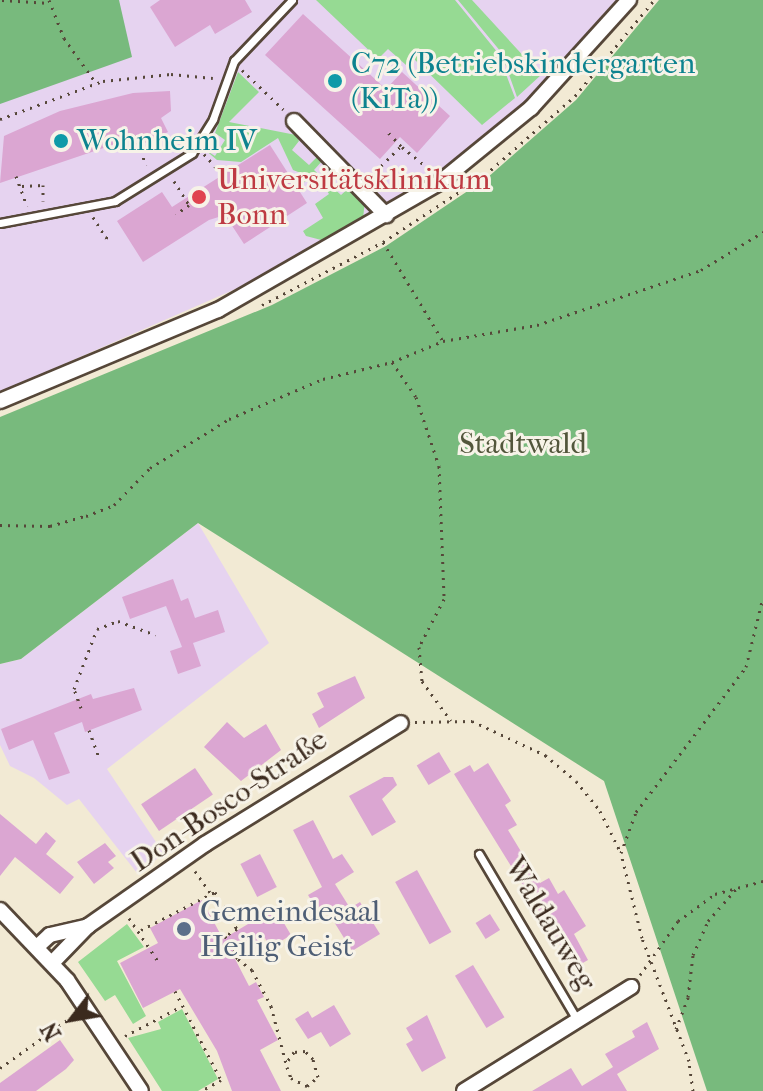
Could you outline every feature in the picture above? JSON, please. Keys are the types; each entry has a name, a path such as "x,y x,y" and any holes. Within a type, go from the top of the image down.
{"street":[{"path":"0,401 218,310 439,183 531,108 629,0"},
{"path":"294,121 362,186 386,215"},
{"name":"Don-Bosco-Straße","path":"52,963 88,926 119,908 186,858 401,723"},
{"path":"0,910 52,963 86,1007 141,1091"},
{"name":"Don-Bosco-Straße","path":"38,946 50,935 88,926"},
{"name":"Waldauweg","path":"464,1091 631,987"}],"lane":[{"path":"0,223 91,209 115,201 167,170 196,146 213,119 234,61 292,0"},
{"name":"Waldauweg","path":"479,854 577,1020"}],"path":[{"path":"2,0 49,1 64,38 96,83"},
{"path":"234,61 294,121"},
{"path":"0,119 96,83 171,74 225,79"},
{"path":"388,132 439,183"},
{"path":"135,135 142,155"},
{"path":"196,146 223,175"},
{"path":"362,186 401,146"},
{"path":"167,170 189,205 176,214"},
{"path":"16,176 24,197"},
{"path":"22,186 39,183 47,191 41,203 27,207"},
{"path":"91,209 106,238 112,234"},
{"path":"0,525 50,526 114,505 150,468 229,419 323,379 392,362 443,341 537,325 701,270 763,232"},
{"path":"383,242 443,341"},
{"path":"392,362 416,397 439,466 444,599 419,647 422,681 451,721"},
{"path":"621,853 636,812 746,667 763,597"},
{"path":"81,708 74,689 97,629 118,621 156,635"},
{"path":"401,723 451,721 497,728 545,755 576,781 600,811 621,853 650,963 676,1029 693,1091"},
{"path":"89,730 99,758"},
{"path":"186,858 211,894"},
{"path":"631,987 678,921 715,894 763,881"},
{"path":"676,1029 688,997 693,955 708,921 737,887"},
{"path":"141,930 215,892 237,929 225,936 238,959 252,970 271,1006 286,1063 291,1078 310,1085 318,1077 313,1059 305,1051 294,1052 286,1063"},
{"path":"119,908 141,930 158,961"},
{"path":"175,991 221,1080 201,1091"},
{"path":"111,1043 183,1006"},
{"path":"0,1068 86,1007"}],"shaded area":[{"name":"Universitätsklinikum Bonn","path":"0,0 619,0 529,104 434,175 247,284 0,392"},
{"path":"198,523 269,643 107,769 164,854 137,873 79,799 67,805 34,778 10,766 0,745 0,664 21,659"}],"green space":[{"path":"0,0 119,0 132,57 0,104"},
{"path":"316,0 455,0 498,53 515,98 482,125 413,58 406,65 388,49 378,59"},
{"path":"458,0 472,0 541,75 517,97 501,52"},
{"name":"Stadtwald","path":"659,0 763,0 763,1091 707,1091 604,781 198,523 21,659 0,664 0,417 272,305 386,246 487,178 576,100"},
{"path":"238,72 259,92 229,122 296,135 299,141 292,150 309,165 318,156 323,160 314,170 341,195 351,186 365,200 363,219 325,241 306,236 303,231 323,218 315,204 329,194 316,175 303,183 306,175 293,170 278,138 241,162 217,160 204,149 215,156 225,140 215,133"},
{"path":"127,924 144,947 117,961 146,1016 133,1024 115,995 105,1001 78,962"},
{"path":"182,1009 218,1079 198,1091 162,1091 128,1038 161,1029 158,1022"}],"building":[{"path":"160,0 245,0 252,12 215,34 210,25 175,47 150,7"},
{"name":"C72 (Betriebskindergarten (KiTa))","path":"303,14 386,89 402,72 450,116 417,153 400,137 380,159 265,55"},
{"name":"Wohnheim IV","path":"170,91 171,111 161,118 168,132 145,143 142,135 0,183 4,136 60,111 133,93"},
{"path":"270,145 307,203 244,244 225,215 209,220 143,262 117,221 162,192 172,207"},
{"path":"173,579 181,601 188,598 195,618 218,610 225,632 193,643 201,666 178,674 170,651 182,647 166,606 130,619 122,597"},
{"path":"355,676 365,698 319,728 312,714 324,707 317,693"},
{"path":"134,688 142,710 85,732 82,722 54,733 70,773 49,780 33,740 9,750 1,729 91,694 93,699"},
{"path":"227,722 244,738 266,724 281,750 241,781 204,747"},
{"path":"439,752 451,772 429,785 417,765"},
{"path":"488,763 511,801 505,805 517,825 508,830 540,883 549,878 558,894 564,890 586,926 574,934 588,960 574,968 454,774 470,765 474,772"},
{"path":"195,768 213,795 159,831 141,804"},
{"path":"384,777 393,777 397,785 382,799 396,822 372,836 349,796"},
{"path":"0,814 36,844 46,832 56,841 46,854 74,877 60,894 15,857 0,876"},
{"path":"313,820 333,859 342,854 354,872 335,884 350,908 360,902 380,934 352,951 328,912 321,916 308,895 322,887 293,830"},
{"path":"105,843 116,856 108,862 114,868 94,884 77,862"},
{"path":"260,854 277,887 257,897 240,864"},
{"path":"417,870 451,932 430,944 395,882"},
{"path":"202,900 223,939 275,908 291,935 270,948 265,938 233,955 249,986 256,982 264,997 257,1000 278,1040 260,1050 281,1091 232,1091 217,1051 180,989 143,1008 120,963 158,943 150,928"},
{"path":"490,914 500,930 486,939 476,923"},
{"path":"473,965 504,1017 486,1028 455,976"},
{"path":"334,1005 351,1034 330,1047 321,1032 308,1039 295,1019 308,1011 312,1018"},
{"path":"427,1015 446,1058 422,1072 406,1044 413,1040 406,1028"},
{"path":"647,1022 659,1049 617,1074 627,1091 532,1091 571,1068 582,1086 613,1067 605,1054 635,1037 632,1031"},
{"path":"60,1040 74,1060 66,1069 36,1091 0,1091 0,1083"}],"place":[{"name":"C72 (Betriebskindergarten (KiTa))","path":"335,81"},
{"name":"Wohnheim IV","path":"61,141"},
{"name":"Universitätsklinikum Bonn","path":"199,197"},
{"name":"Gemeindesaal Heilig Geist","path":"184,929"}]}
